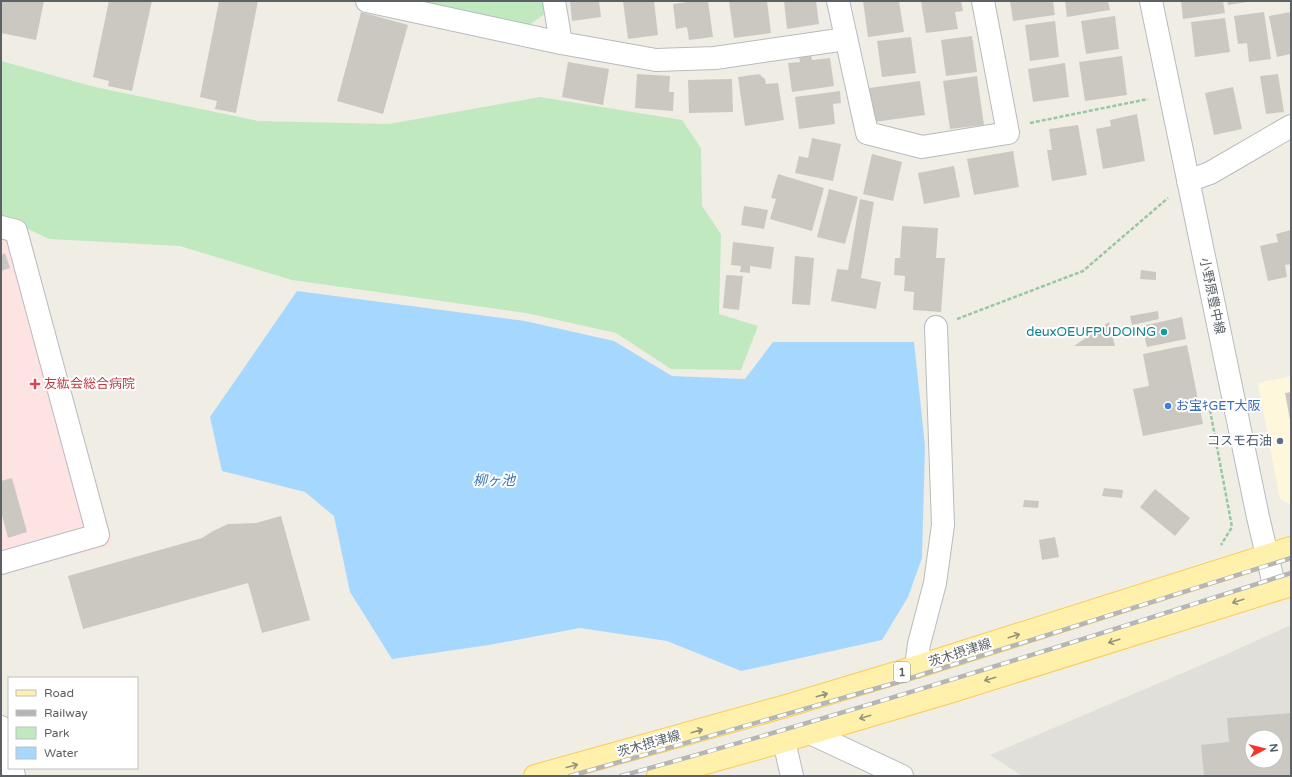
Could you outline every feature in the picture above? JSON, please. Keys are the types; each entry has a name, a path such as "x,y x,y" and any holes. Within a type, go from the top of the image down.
{"main road":[{"name":"茨木摂津線","path":"534,776 786,706 916,667 1291,548"},
{"path":"658,776 812,734 1283,587"}],"street":[{"path":"367,1 561,43 656,60 715,58 846,39"},
{"path":"554,1 561,43"},
{"path":"838,1 867,133 922,147 1008,133 983,1"},
{"name":"小野原豊中線","path":"1152,1 1266,555 1283,587"},
{"path":"1188,181 1210,173 1291,126"},
{"path":"1,227 16,231 98,535 1,564"},
{"path":"916,667 919,644 931,604 935,583 943,525 936,327"},
{"path":"1,727 8,752"},
{"path":"812,734 902,776"},
{"path":"784,742 792,776"}],"path":[{"path":"1008,133 1021,125 1151,98"},
{"path":"936,327 1083,271 1188,181"}],"shaded area":[{"name":"友紘会総合病院","path":"1,214 24,223 114,545 1,575"},
{"name":"コスモ石油","path":"1291,376 1291,505 1280,499 1258,383"},
{"path":"1291,625 1291,776 1022,776 990,755 1227,654"}],"green space":[{"path":"417,1 543,1 545,14 529,25"},
{"path":"1,61 95,87 258,121 389,124 540,97 682,120 701,148 702,206 721,234 719,314 758,326 741,370 671,369 616,333 526,313 292,280 180,246 49,239 1,216"}],"water":[{"name":"柳ヶ池","path":"297,291 525,321 614,341 672,376 745,379 773,342 914,342 925,446 922,558 908,597 882,640 741,671 667,641 580,628 489,645 392,659 350,592 334,516 305,492 222,471 210,417"}],"building":[{"path":"1,1 44,1 36,40 1,33"},
{"path":"109,1 152,1 132,91 108,86 109,81 93,77"},
{"path":"219,1 258,1 236,113 215,109 217,101 200,97"},
{"path":"570,1 599,1 601,17 572,21"},
{"path":"623,1 654,1 658,35 628,39"},
{"path":"708,1 713,37 689,40 687,27 676,29 673,4"},
{"path":"729,1 767,1 771,33 734,38"},
{"path":"784,1 816,1 819,24 787,29"},
{"path":"863,1 899,1 904,32 868,37"},
{"path":"921,1 961,1 963,11 955,12 958,29 926,33"},
{"path":"1010,1 1053,1 1055,15 1013,21"},
{"path":"1065,1 1108,1 1110,10 1067,17"},
{"path":"1181,1 1223,1 1225,13 1183,19"},
{"path":"1227,1 1247,1 1247,2 1228,5"},
{"path":"361,12 408,25 383,114 337,101"},
{"path":"1264,12 1271,59 1249,62 1247,43 1238,44 1234,16"},
{"path":"1291,12 1291,54 1277,57 1269,16"},
{"path":"1115,16 1119,49 1086,54 1081,21"},
{"path":"1225,18 1230,52 1195,57 1191,22"},
{"path":"1055,21 1059,57 1030,61 1025,25"},
{"path":"972,36 977,72 946,76 941,40"},
{"path":"911,37 916,73 882,77 877,41"},
{"path":"811,55 812,60 830,58 834,86 792,92 788,63 800,62 799,57"},
{"path":"1122,56 1127,95 1085,101 1079,62"},
{"path":"568,62 609,69 603,105 562,97"},
{"path":"1065,63 1069,97 1033,102 1028,69"},
{"path":"637,74 670,76 669,92 674,92 673,111 635,108"},
{"path":"759,74 765,79 766,84 778,83 784,120 745,126 738,77"},
{"path":"1278,74 1284,112 1266,114 1260,76"},
{"path":"977,76 984,125 950,129 943,81"},
{"path":"732,79 733,112 689,113 688,80"},
{"path":"920,81 925,115 874,122 869,88"},
{"path":"1233,87 1242,129 1214,135 1205,93"},
{"path":"840,91 841,103 833,104 835,124 799,129 795,97"},
{"path":"1137,114 1145,161 1103,169 1096,129 1111,126 1110,120"},
{"path":"1078,125 1087,175 1052,181 1047,150 1052,150 1049,129"},
{"path":"812,138 841,144 833,181 795,173 799,156 808,158"},
{"path":"1013,151 1019,187 974,195 967,159"},
{"path":"872,154 902,162 893,201 863,194"},
{"path":"954,166 960,197 924,204 918,173"},
{"path":"778,174 824,188 812,231 770,219 776,199 771,198"},
{"path":"829,189 858,197 845,244 817,237"},
{"path":"860,199 874,202 861,278 881,282 876,309 831,301 837,269 848,270"},
{"path":"744,206 768,210 764,229 741,225"},
{"path":"902,226 938,228 936,258 945,258 941,312 913,310 914,292 904,291 905,276 894,275 895,258 900,258"},
{"path":"1291,230 1291,264 1285,265 1287,277 1268,281 1260,246 1278,242 1276,234"},
{"path":"733,242 774,247 771,269 750,266 750,273 740,272 741,266 731,265"},
{"path":"5,253 10,268 1,271 1,255"},
{"path":"795,256 814,258 810,305 792,304"},
{"path":"1141,270 1156,272 1156,280 1140,279"},
{"path":"726,275 743,276 739,310 723,308"},
{"path":"1158,311 1159,319 1132,325 1130,316"},
{"name":"deuxOEUFPUDOING","path":"1182,317 1186,339 1147,347 1142,326"},
{"path":"1109,322 1115,346 1074,346"},
{"name":"お宝ｷGET大阪","path":"1187,345 1203,424 1143,436 1133,389 1149,386 1143,354"},
{"path":"1291,392 1291,420 1290,420 1285,393"},
{"path":"12,478 27,532 8,538 1,511 1,481"},
{"path":"1104,488 1123,490 1122,498 1102,496"},
{"path":"1155,489 1190,518 1175,536 1140,507"},
{"path":"1024,500 1039,501 1038,508 1023,507"},
{"path":"281,516 310,620 262,633 248,583 83,629 68,576 202,538 228,524 256,523"},
{"path":"1055,537 1059,557 1042,560 1039,540"},
{"path":"1291,713 1291,776 1204,776 1201,745 1229,742 1227,718"}],"railway":[{"path":"570,776 895,683 1291,558"},
{"path":"621,776 957,678 1291,573"}],"place":[{"name":"deuxOEUFPUDOING","path":"1164,332"},
{"name":"友紘会総合病院","path":"35,384"},
{"name":"お宝ｷGET大阪","path":"1168,406"},
{"name":"コスモ石油","path":"1280,441"}]}
